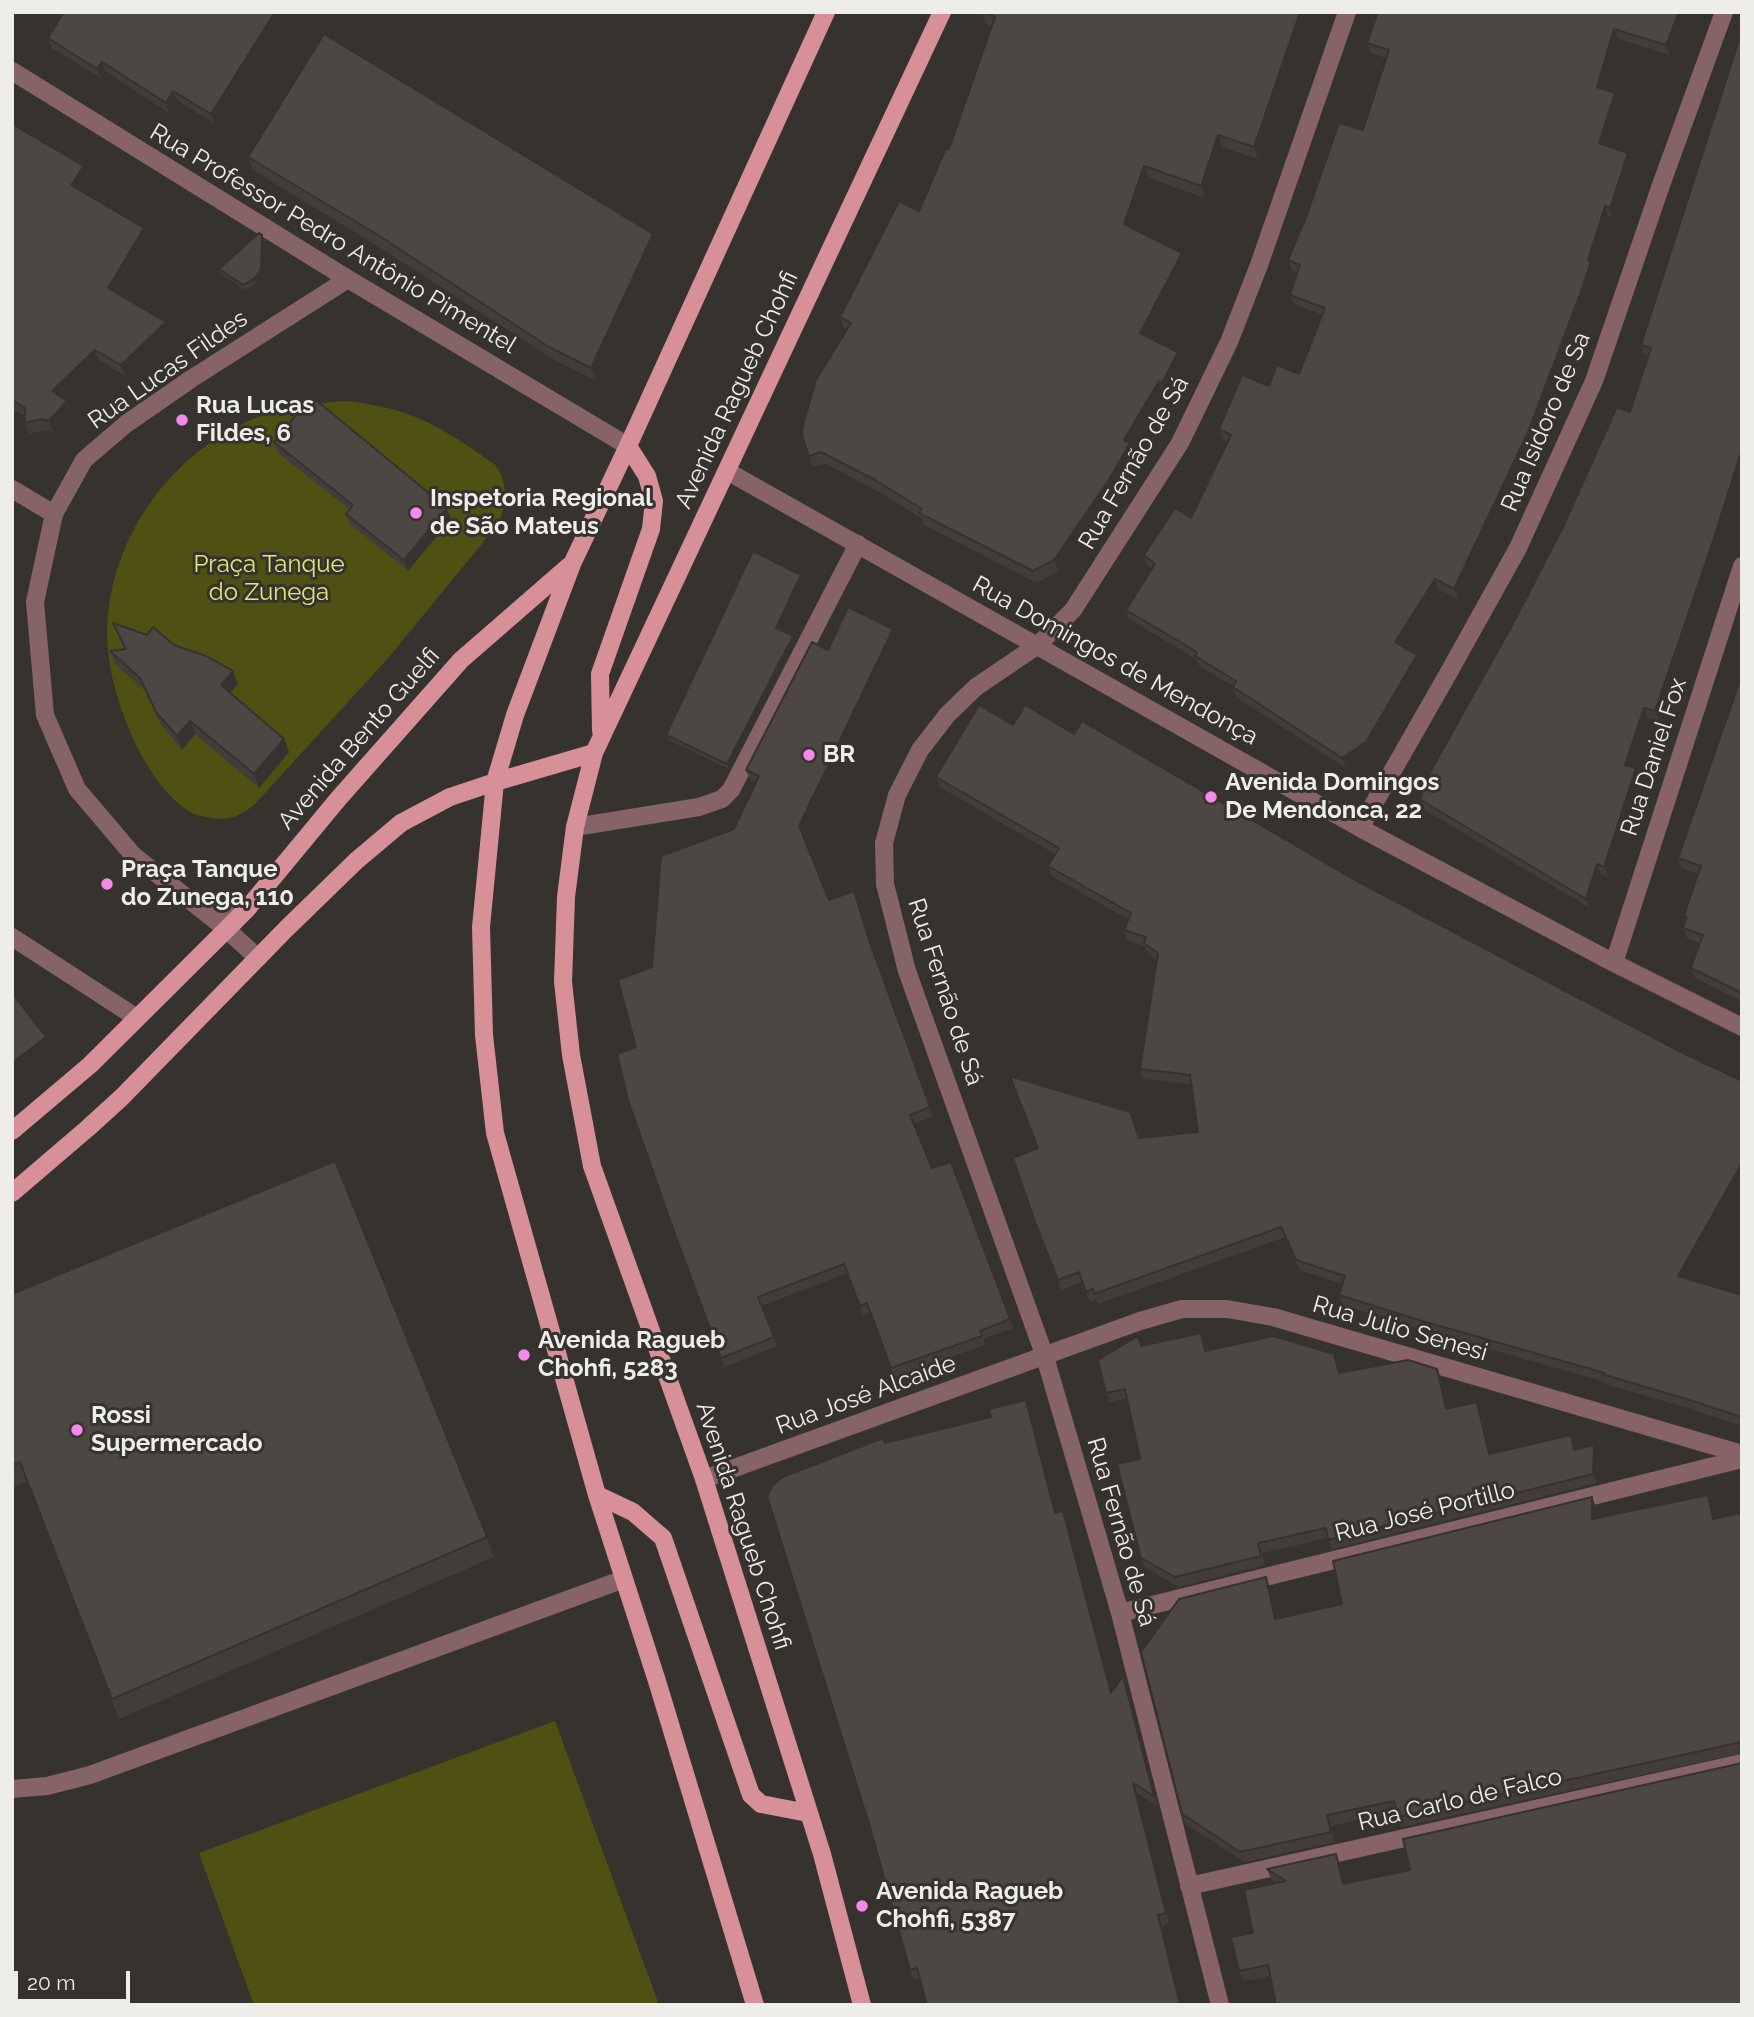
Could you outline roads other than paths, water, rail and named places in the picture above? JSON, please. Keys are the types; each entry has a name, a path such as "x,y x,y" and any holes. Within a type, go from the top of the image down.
{"main road":[{"path":"755,2005 597,1495 495,1133 484,1035 481,927 495,782 515,715 572,564 825,12"},
{"name":"Avenida Ragueb Chohfi","path":"863,2005 822,1854 704,1479 592,1166 571,1055 563,982 566,897 575,827 601,734 942,12"},
{"path":"601,734 600,674 652,529 654,502 647,476 628,446"},
{"name":"Avenida Bento Guelfi","path":"12,1131 90,1065 247,909 331,808 461,660 572,564"},
{"path":"12,1193 122,1097 356,861 401,823 450,797 594,753"},
{"path":"597,1495 633,1512 663,1538 751,1795 761,1804 808,1813"}],"street":[{"name":"Rua Fernão de Sá","path":"1220,2005 1120,1613 1045,1357 907,971 885,884 884,844 897,795 920,750 940,723 976,687 1038,645 1073,610 1181,443 1229,342 1259,265 1347,12"},
{"name":"Rua Isidoro de Sa","path":"1360,828 1518,548 1594,381 1724,12"},
{"name":"Rua Professor Pedro Antônio Pimentel","path":"12,71 348,279 628,446"},
{"name":"Rua Lucas Fildes","path":"258,958 133,855 77,789 45,715 35,602 54,514 84,460 125,424 348,279"},
{"name":"Rua Domingos de Mendonça","path":"727,471 1360,828 1614,963 1742,1027"},
{"path":"12,489 54,514"},
{"path":"575,827 699,807 722,799 731,790 858,544"},
{"name":"Rua Daniel Fox","path":"1614,963 1742,566"},
{"name":"Rua Lucas Fildes","path":"185,898 218,908 247,909"},
{"path":"12,937 137,1018"},
{"name":"Rua Julio Senesi","path":"1045,1357 1140,1321 1182,1309 1227,1309 1273,1317 1742,1454"},
{"name":"Rua José Alcaide","path":"704,1479 1045,1357"},
{"name":"Rua José Portillo","path":"1120,1613 1742,1459"},
{"path":"12,1788 47,1786 90,1775 624,1579"},
{"name":"Rua Carlo de Falco","path":"1189,1886 1742,1763"}],"place":[{"name":"Rua Lucas Fildes, 6","path":"182,420"},
{"name":"Inspetoria Regional de São Mateus","path":"416,513"},
{"name":"BR","path":"809,755"},
{"name":"Avenida Domingos De Mendonca, 22","path":"1211,797"},
{"name":"Praça Tanque do Zunega, 110","path":"107,884"},
{"name":"Avenida Ragueb Chohfi, 5283","path":"524,1355"},
{"name":"Rossi Supermercado","path":"77,1430"},
{"name":"Avenida Ragueb Chohfi, 5387","path":"862,1906"}],"park label":[{"name":"Praça Tanque do Zunega","path":"269,579"}]}
